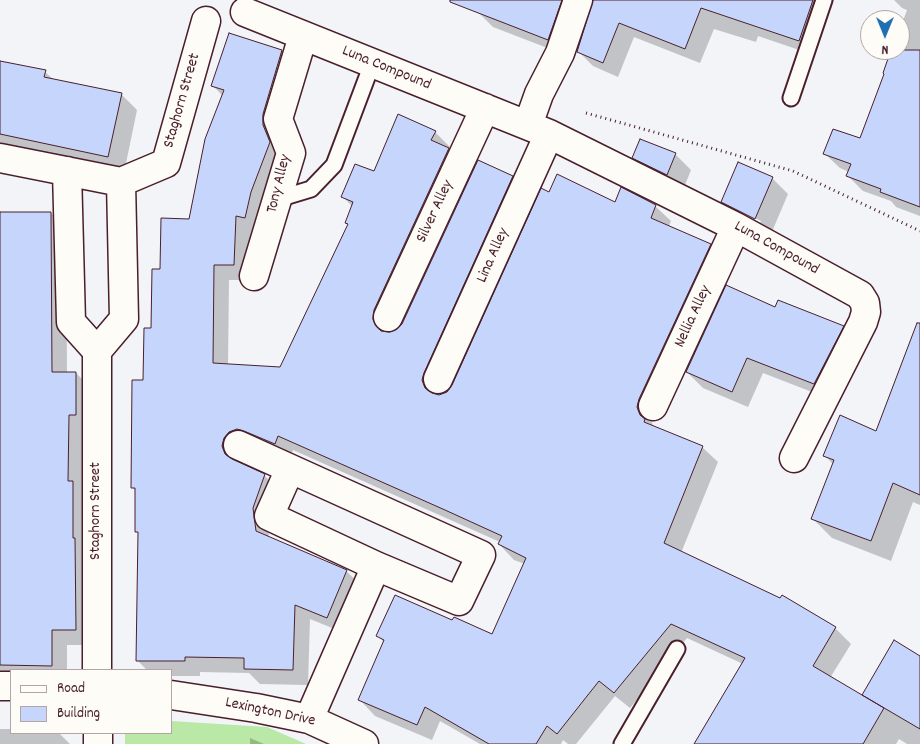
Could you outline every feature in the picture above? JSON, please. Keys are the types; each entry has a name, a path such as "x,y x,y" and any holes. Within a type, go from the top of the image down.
{"street":[{"path":"538,130 539,94 560,53 578,0"},
{"name":"Luna Compound","path":"245,12 538,130 736,227 860,295 865,303 866,312 863,322 794,458"},
{"name":"Staghorn Street","path":"121,182 166,163 206,21"},
{"name":"Tony Alley","path":"254,276 291,153 278,119 303,36"},
{"name":"Silver Alley","path":"388,317 485,108"},
{"name":"Lina Alley","path":"438,379 538,130"},
{"path":"0,158 67,171 121,182 124,318 97,351 71,322 67,171"},
{"name":"Nellia Alley","path":"653,406 736,227"},
{"name":"Staghorn Street","path":"97,351 97,669"},
{"path":"238,445 481,554 460,601 376,566 269,516 290,469"},
{"path":"308,718 376,566"},
{"name":"Lexington Drive","path":"172,696 256,708 308,718 364,744"}],"lane":[{"path":"791,98 824,0"},
{"path":"278,199 311,189 334,165 372,64"},
{"path":"622,744 676,649"}],"path":[{"path":"585,113 793,171 920,231"}],"green space":[{"path":"172,721 267,727 306,744 125,744 125,734 172,734"}],"building":[{"path":"450,0 562,0 548,40 450,2"},
{"path":"593,0 813,0 799,41 701,8 685,49 619,23 603,63 577,52"},
{"path":"229,33 282,50 263,114 263,125 270,142 251,192 245,218 236,216 234,265 214,265 213,363 280,367 348,224 345,223 353,202 341,197 355,164 374,171 398,114 436,131 431,140 449,148 374,310 373,319 381,331 390,332 402,324 478,160 513,176 424,373 422,380 425,388 432,393 439,395 447,392 452,385 541,188 549,192 557,174 615,202 621,187 656,205 651,218 711,244 637,407 640,415 645,419 644,422 703,446 664,543 780,598 782,595 836,627 813,666 884,708 863,744 694,744 745,658 671,624 614,693 599,681 557,734 547,726 536,744 489,744 425,707 417,725 358,700 384,640 376,636 395,595 452,620 454,617 492,634 526,558 498,544 502,536 445,510 278,436 275,444 237,429 229,432 224,438 222,446 225,454 265,474 253,508 256,531 347,570 327,618 295,605 293,670 244,669 244,658 185,657 185,661 136,661 138,532 135,532 135,488 131,488 132,380 143,380 144,328 151,328 152,269 160,269 161,218 189,219 205,139 224,90 211,86"},
{"path":"910,50 920,50 920,207 880,192 881,189 846,176 851,164 823,154 833,129 860,138 888,60 910,60"},
{"path":"0,61 46,70 44,77 122,93 108,157 0,134"},
{"path":"640,139 676,153 667,175 632,158"},
{"path":"738,162 773,177 755,219 721,202"},
{"path":"0,212 51,212 52,372 76,372 76,415 69,415 68,481 73,481 76,630 52,630 52,666 0,665"},
{"path":"726,285 775,307 778,300 844,326 814,384 747,358 732,392 686,372"},
{"path":"917,323 920,323 920,495 893,483 871,541 811,519 834,460 823,456 840,415 876,431"},
{"path":"894,640 920,656 920,729 862,695"}]}
